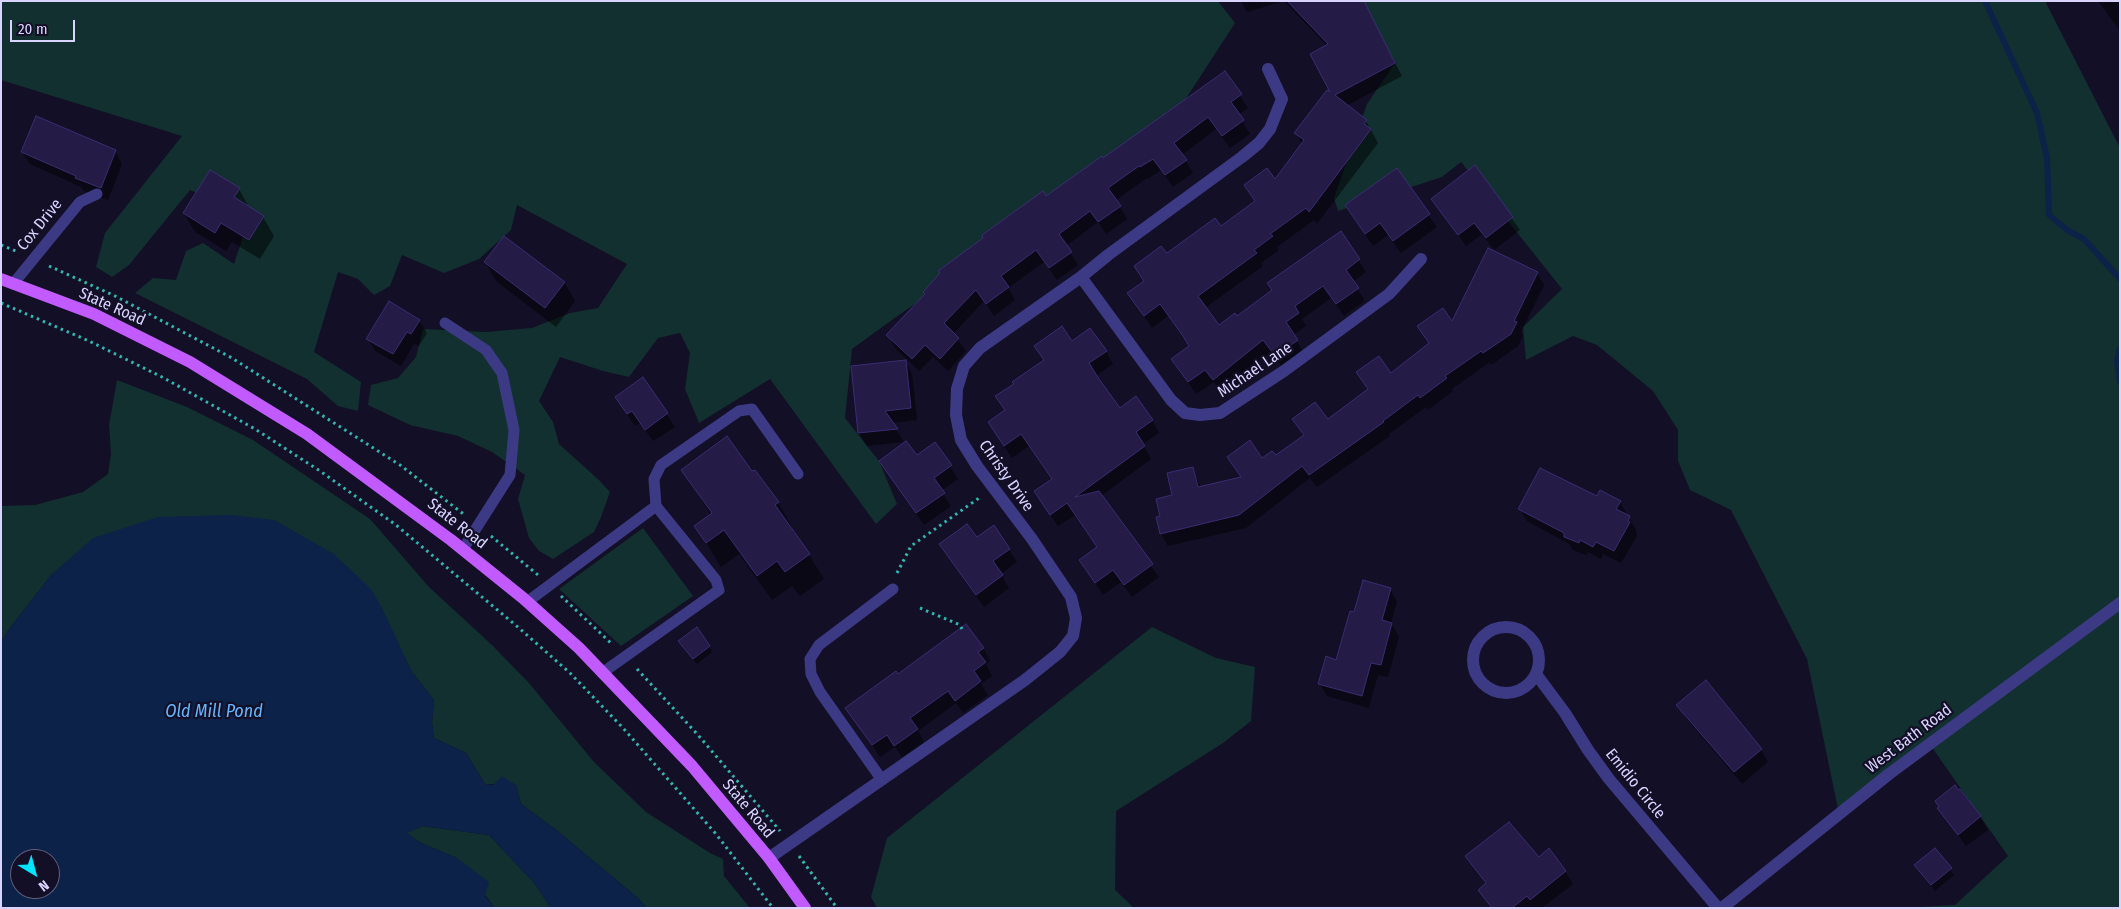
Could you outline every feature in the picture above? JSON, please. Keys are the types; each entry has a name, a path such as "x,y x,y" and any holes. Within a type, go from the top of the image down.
{"main road":[{"name":"State Road","path":"1,279 94,314 190,362 306,434 373,480 463,549 527,602 578,648 692,766 769,858 805,908"}],"street":[{"name":"Christy Drive","path":"769,858 1025,680 1060,652 1073,636 1076,618 1071,597 1032,539 977,466 961,440 956,415 957,389 964,366 980,348 1081,277 1108,255 1242,157 1258,143 1270,129 1282,99 1268,69"},
{"name":"Michael Lane","path":"1081,277 1171,400 1184,413 1200,415 1220,414 1284,371 1389,294 1421,259"},
{"name":"West Bath Road","path":"1722,908 1889,774 2120,603"},
{"path":"1511,627 1521,630 1530,636 1536,644 1539,665 1536,674 1529,683 1519,690 1497,691 1487,686 1479,678 1474,668 1476,646 1483,637 1499,628 1511,627"},
{"name":"Emidio Circle","path":"1536,674 1565,713 1609,779 1718,908"}],"lane":[{"name":"Cox Drive","path":"14,284 80,202 97,194"},
{"path":"445,323 486,350 502,372 514,430 510,475 463,549"},
{"path":"602,673 719,590 716,580 656,506 654,479 661,465 739,410 752,409 798,474"},
{"path":"527,602 656,506"},
{"path":"882,780 820,692 810,674 810,659 820,645 893,589"}],"path":[{"path":"1,304 89,341 162,377 255,429 320,471 396,525 519,628 570,674 617,721 716,834 773,908"},
{"path":"897,573 911,546 983,495"},
{"path":"920,608 960,625 962,629"}],"green space":[{"path":"1,1 1218,1 1235,23 1165,131 852,349 845,418 879,461 897,504 876,524 770,379 699,423 685,389 690,353 680,333 658,338 629,377 560,357 539,401 553,422 559,444 610,492 594,532 553,559 539,551 529,538 518,499 525,475 492,452 458,436 410,425 368,405 371,385 398,378 416,357 423,329 486,332 532,328 570,313 598,308 627,264 517,205 511,230 479,259 444,273 402,255 390,286 374,295 358,279 338,272 314,352 361,382 358,411 338,406 307,379 135,293 153,278 176,280 186,251 203,243 234,264 250,215 190,190 129,265 112,277 96,267 105,233 182,136 1,80"},
{"path":"1333,1 2045,1 2120,148 2120,908 1899,908 1955,905 2008,856 1931,746 1839,814 1807,659 1731,510 1690,490 1678,461 1678,430 1653,391 1597,345 1573,336 1526,360 1523,327 1562,289 1461,162 1442,177 1338,211 1334,198 1367,104 1395,63"},
{"path":"117,380 187,407 253,440 370,519 429,587 492,645 529,683 594,762 646,812 710,853 723,859 724,876 750,908 647,908 638,898 555,829 521,804 516,785 485,784 466,753 434,738 432,723 434,700 412,672 400,649 52,574 1,642 1,506 35,505 83,492 108,474 111,454 109,425"},
{"path":"643,528 693,596 621,646 559,589"},
{"path":"1152,627 1216,658 1255,667 1251,721 1223,743 1116,811 1115,890 1134,908 877,908 871,897 887,838"},
{"path":"422,826 489,835 535,884 551,908 495,908 457,858 421,843 406,833"}],"water":[{"name":"Old Mill Pond","path":"231,515 274,520 334,554 372,590 412,672 434,700 432,723 434,738 466,753 485,784 493,785 502,776 516,785 521,804 555,829 638,898 647,908 551,908 535,884 489,835 422,826 407,833 421,843 457,858 489,882 485,896 495,908 1,908 1,642 52,574 93,538 158,517"}],"building":[{"path":"1287,1 1364,1 1395,63 1335,95 1367,120 1364,124 1371,129 1309,212 1306,208 1270,234 1273,236 1254,250 1257,253 1198,296 1219,325 1235,313 1237,316 1272,290 1267,283 1341,231 1360,259 1346,270 1359,288 1336,304 1323,286 1295,306 1299,313 1286,322 1298,340 1275,356 1263,340 1213,380 1205,370 1188,382 1171,359 1189,346 1183,336 1160,304 1144,316 1127,293 1144,281 1134,266 1161,246 1167,253 1215,218 1221,226 1255,201 1244,185 1267,168 1275,179 1304,140 1294,133 1327,90 1330,92 1310,54 1328,44"},
{"path":"1225,71 1242,94 1231,102 1244,120 1222,136 1208,117 1174,143 1187,160 1165,175 1153,159 1139,166 1108,188 1121,206 1098,222 1090,211 1059,234 1072,252 1049,268 1036,250 1001,276 1009,287 986,304 976,290 944,323 959,338 940,359 925,345 912,359 886,335 925,294 923,292 940,273 938,271 983,238 982,235 1043,191 1046,196 1102,156 1103,158"},
{"path":"36,116 116,150 101,188 75,178 76,176 21,152"},
{"path":"1475,165 1513,217 1486,238 1474,223 1458,235 1431,199"},
{"path":"1397,168 1430,214 1393,241 1380,223 1365,234 1345,205"},
{"path":"210,170 240,188 234,197 264,216 249,240 221,223 215,233 183,213"},
{"path":"504,236 565,282 545,308 484,262"},
{"path":"1488,248 1538,272 1514,321 1517,322 1511,334 1483,353 1481,351 1445,376 1447,378 1420,398 1418,395 1384,422 1309,475 1302,466 1239,515 1160,534 1156,517 1160,516 1156,499 1172,495 1167,473 1193,467 1198,487 1241,477 1227,457 1250,440 1262,458 1272,451 1276,455 1304,435 1292,419 1315,402 1328,419 1368,389 1356,372 1379,356 1391,373 1429,343 1417,326 1443,308 1452,321"},
{"path":"389,301 420,320 411,334 407,332 393,354 366,339"},
{"path":"1062,326 1072,341 1090,328 1107,351 1089,363 1099,379 1120,408 1136,396 1153,420 1136,432 1145,446 1075,497 1099,491 1153,564 1124,585 1113,570 1095,583 1079,560 1097,547 1067,503 1050,515 1034,491 1052,479 1021,434 1004,446 988,422 1005,410 995,396 1014,384 1012,382 1044,360 1034,346"},
{"path":"906,360 911,408 885,411 898,429 858,433 851,366"},
{"path":"643,377 668,413 645,430 632,411 627,414 615,397"},
{"path":"727,436 752,471 755,470 779,502 775,505 810,554 785,572 777,561 757,576 724,530 706,543 694,526 712,513 681,470"},
{"path":"906,441 917,455 935,442 952,465 934,478 945,493 916,513 879,461"},
{"path":"1540,468 1597,496 1600,490 1621,501 1616,509 1630,516 1628,521 1630,522 1614,551 1596,542 1593,547 1580,540 1579,543 1564,537 1564,533 1518,509"},
{"path":"967,524 977,537 994,525 1010,549 993,561 1003,575 976,595 939,544"},
{"path":"1363,580 1391,588 1382,620 1392,623 1381,665 1371,663 1362,696 1318,684 1326,656 1336,660 1350,611 1354,612"},
{"path":"966,624 984,648 978,652 986,662 974,671 981,681 955,701 948,691 910,718 918,729 894,746 887,735 872,745 845,708 896,671 898,674"},
{"path":"697,627 710,646 693,659 678,641"},
{"path":"1706,680 1762,749 1734,772 1676,705"},
{"path":"1955,785 1981,816 1958,835 1937,808 1939,807 1935,801"},
{"path":"1509,822 1539,857 1549,848 1566,871 1530,900 1527,896 1512,908 1492,908 1478,890 1486,883 1465,856"},
{"path":"1935,848 1952,868 1931,885 1914,865"}],"waterway":[{"path":"1985,1 2037,113 2047,158 2049,215 2067,230 2084,239 2120,279"},
{"path":"2120,349 2117,361 2120,382"}]}
